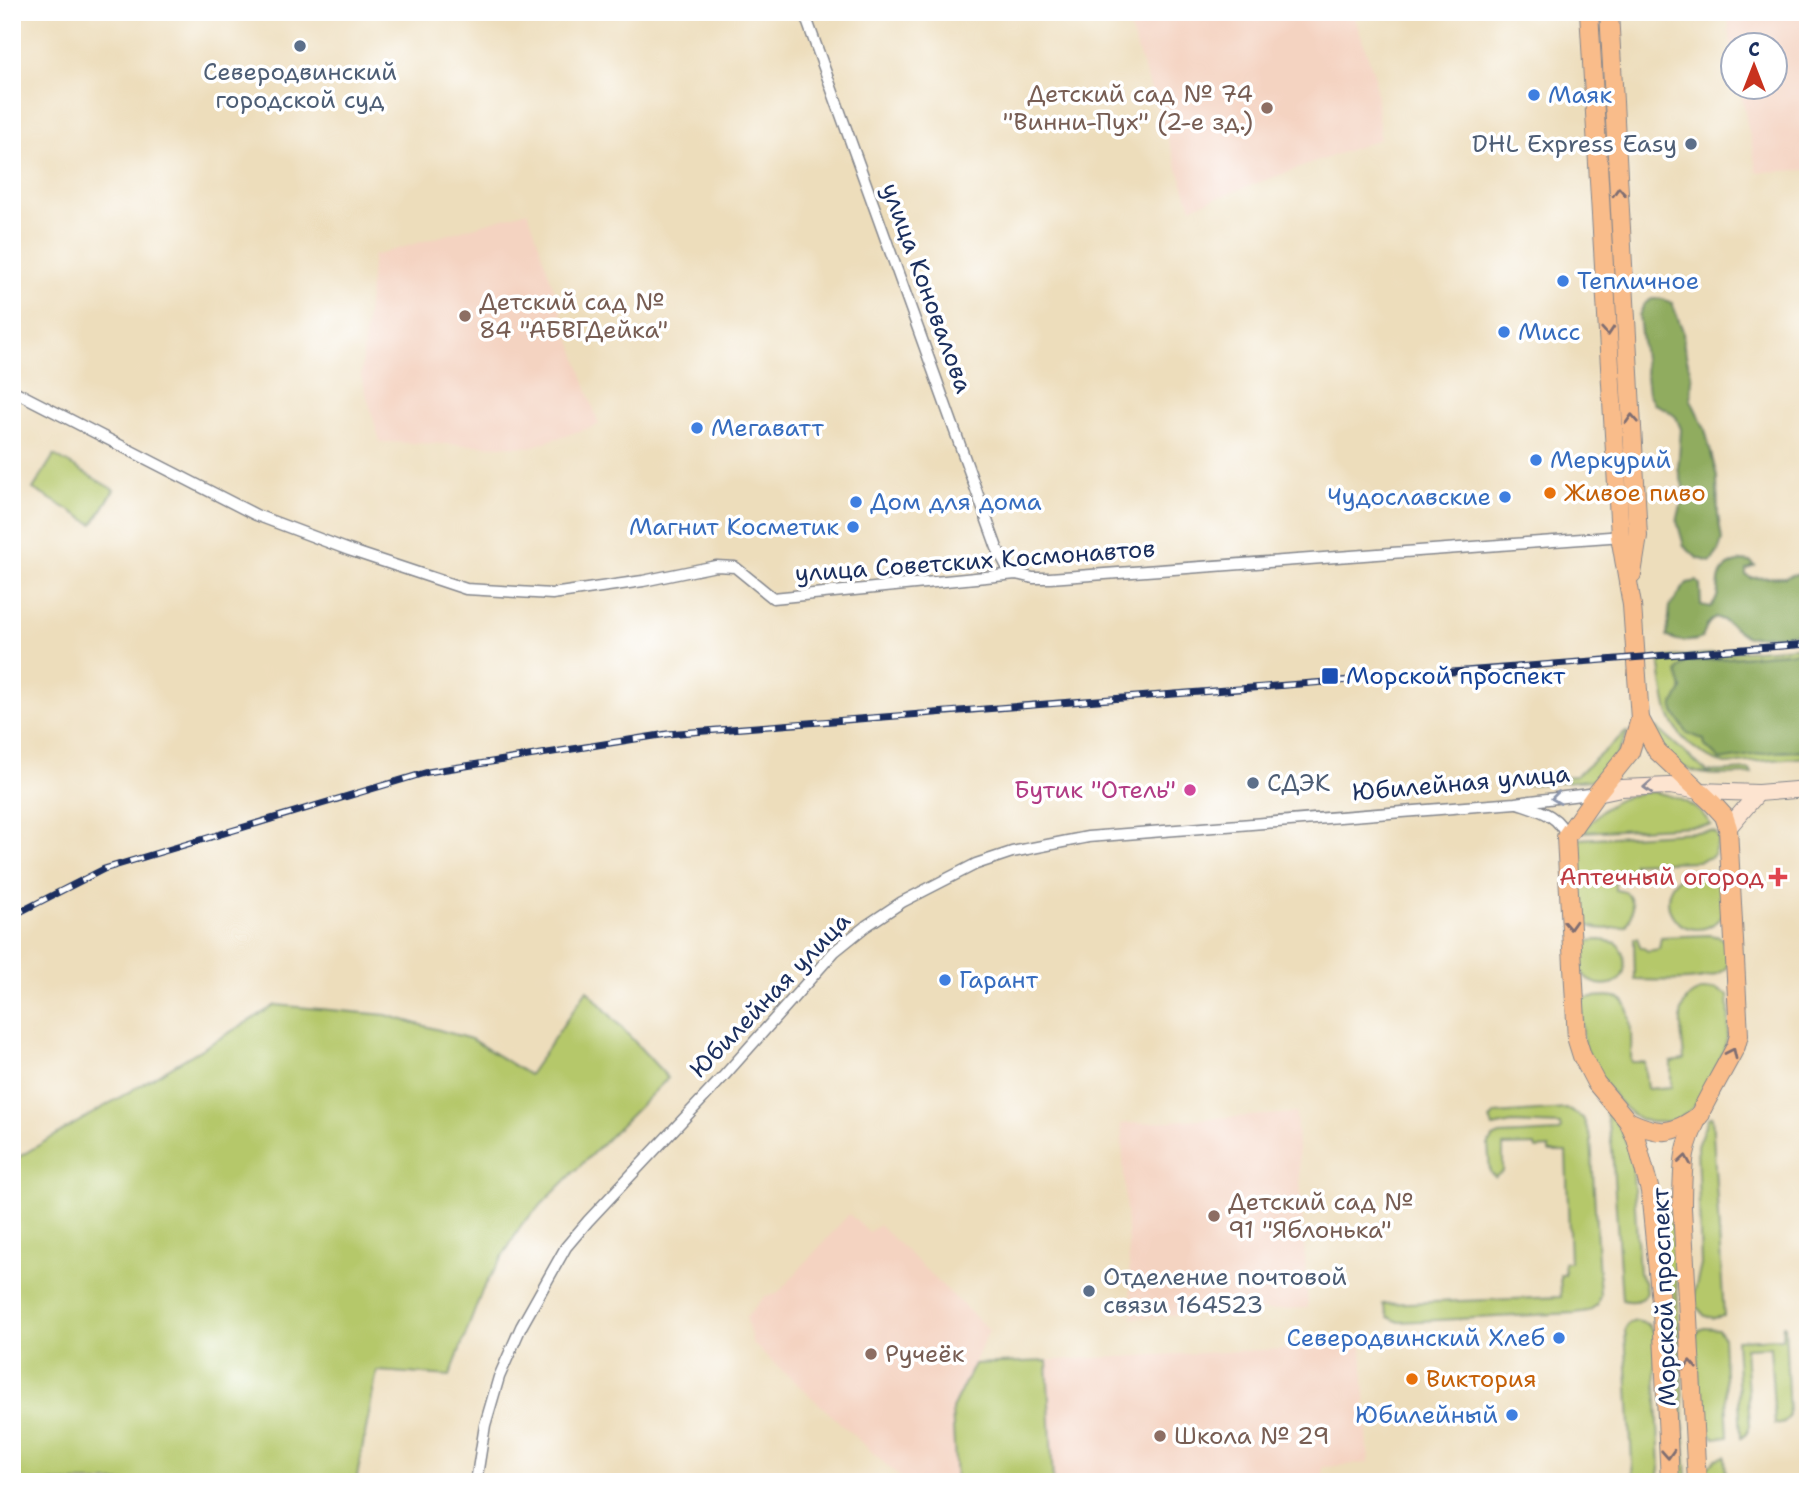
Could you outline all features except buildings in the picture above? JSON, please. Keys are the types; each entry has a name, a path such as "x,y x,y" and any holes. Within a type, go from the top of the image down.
{"main road":[{"path":"1589,12 1629,536"},
{"path":"1566,837 1630,752 1640,719 1630,588 1609,12"},
{"path":"1640,719 1657,751 1724,816 1728,828"},
{"name":"Юбилейная улица","path":"1597,793 1621,788 1670,786 1699,791 1758,793 1808,789"},
{"path":"1728,828 1758,793"},
{"name":"Морской проспект","path":"1697,1482 1682,1209 1686,1152 1701,1114 1737,1046 1739,1035 1728,828"},
{"name":"Морской проспект","path":"1566,837 1577,1040 1596,1083 1628,1121 1646,1173 1654,1210 1670,1482"},
{"path":"1628,1121 1660,1132 1684,1127 1701,1114"},
{"path":"1654,1210 1660,1204 1671,1203 1682,1209"}],"street":[{"name":"улица Коновалова","path":"804,12 997,548 1007,567 1016,574"},
{"name":"улица Советских Космонавтов","path":"12,390 256,515 349,550 466,589 552,594 643,581 716,566 735,567 773,598 1016,574 1032,578 1050,578 1629,536"},
{"name":"Юбилейная улица","path":"476,1482 485,1425 499,1377 521,1327 566,1247 835,951 902,902 976,864 1012,852 1088,836 1516,803 1597,793"},
{"path":"1516,803 1546,813 1563,828 1566,837"}],"shaded area":[{"name":"Детский сад № 74 \"Винни-Пух\" (2-е зд.)","path":"1156,12 1353,12 1375,77 1380,139 1191,207 1128,23"},
{"path":"1727,12 1808,12 1808,170 1757,172 1743,102 1788,102 1788,32 1730,32"},
{"name":"Детский сад № 84 \"АБВГДейка\"","path":"528,211 599,425 530,447 380,442 361,376 373,256"},
{"name":"Детский сад № 91 \"Яблонька\"","path":"1296,1113 1308,1308 1132,1318 1121,1124"},
{"path":"849,1214 869,1232 879,1225 989,1330 974,1364 1362,1345 1369,1463 1323,1467 1324,1482 905,1482 753,1344 746,1317 765,1296 777,1294"}],"green space":[{"path":"1652,299 1663,299 1672,303 1683,331 1692,378 1691,400 1705,429 1717,477 1722,540 1711,562 1697,558 1684,546 1677,521 1683,498 1678,469 1681,429 1676,417 1654,404 1648,394 1639,316 1644,304"},
{"path":"54,455 114,490 93,524 33,489"},
{"path":"1741,561 1751,562 1755,566 1746,570 1746,575 1751,578 1808,575 1808,633 1747,637 1715,617 1708,624 1702,638 1684,641 1667,636 1670,606 1687,583 1697,581 1700,585 1701,605 1711,607 1718,595 1720,576 1730,565"},
{"path":"1808,646 1808,651 1693,661 1674,712 1687,732 1701,738 1730,746 1765,750 1808,750 1808,757 1726,764 1704,755 1678,731 1668,709 1659,658"},
{"path":"1808,651 1808,750 1720,760 1705,746 1704,740 1687,733 1674,712 1673,706 1682,689 1677,672 1686,662"},
{"path":"1650,729 1658,729 1707,772 1750,770 1752,774 1718,775 1692,771 1671,757"},
{"path":"1626,732 1614,759 1592,780 1521,785 1520,780 1576,776"},
{"path":"1653,792 1686,802 1700,812 1711,825 1583,832 1597,815 1613,803 1632,795"},
{"path":"1711,831 1716,833 1719,840 1712,857 1698,861 1634,863 1634,875 1615,876 1615,890 1626,892 1632,905 1626,926 1601,928 1589,926 1579,919 1573,847 1579,839"},
{"path":"1697,871 1718,879 1726,900 1718,921 1697,929 1676,921 1668,900 1676,879"},
{"path":"1661,937 1720,937 1727,944 1728,964 1721,972 1699,979 1635,980 1634,938 1648,951 1659,949"},
{"path":"1601,940 1617,943 1624,958 1622,976 1612,984 1592,982 1580,970 1578,962 1577,954 1585,943"},
{"path":"1716,989 1728,995 1727,1040 1698,1100 1688,1112 1674,1120 1655,1122 1638,1118 1614,1096 1588,1054 1583,1036 1581,1003 1585,998 1606,996 1619,998 1624,1002 1631,1027 1631,1062 1644,1062 1647,1089 1671,1087 1671,1062 1684,1060 1681,1023 1685,1003 1701,991"},
{"path":"587,990 668,1078 522,1224 482,1291 450,1376 377,1371 356,1482 12,1482 12,1161 276,1005 386,1015 471,1039 529,1075"},
{"path":"1567,1109 1583,1118 1591,1138 1600,1295 1597,1305 1588,1311 1575,1313 1399,1322 1388,1317 1383,1304 1561,1297 1560,1275 1565,1275 1564,1262 1570,1262 1566,1152 1549,1152 1549,1148 1536,1149 1535,1145 1503,1146 1503,1171 1495,1177 1490,1172 1488,1144 1500,1135 1558,1132 1561,1129 1560,1125 1512,1123 1493,1127 1490,1120 1495,1114"},
{"path":"1608,1112 1620,1128 1632,1155 1639,1273 1645,1283 1646,1293 1636,1301 1622,1300"},
{"path":"1712,1116 1724,1316 1714,1318 1705,1316 1695,1305 1695,1290 1701,1265 1697,1146 1708,1118"},
{"path":"1668,1212 1673,1217 1687,1482 1677,1482 1663,1221"},
{"path":"1636,1321 1647,1324 1654,1332 1660,1469 1657,1482 1633,1482 1625,1329 1629,1323"},
{"path":"1783,1325 1789,1417 1784,1422 1775,1424 1770,1347 1745,1348 1750,1426 1741,1438 1736,1340 1782,1338"},
{"path":"1718,1329 1723,1337 1728,1436 1715,1438 1701,1425 1696,1336 1699,1330"},
{"path":"1047,1361 1053,1482 956,1482 952,1409 974,1364"},
{"path":"1725,1456 1726,1482 1703,1482 1703,1472 1716,1459"}],"railway":[{"path":"12,916 104,869 428,772 667,734 1808,644"}],"place":[{"name":"Северодвинский городской суд","path":"300,46"},
{"name":"Маяк","path":"1534,95"},
{"name":"Детский сад № 74 \"Винни-Пух\" (2-е зд.)","path":"1267,108"},
{"name":"DHL Express Easy","path":"1691,144"},
{"name":"Тепличное","path":"1563,281"},
{"name":"Детский сад № 84 \"АБВГДейка\"","path":"465,316"},
{"name":"Мисс","path":"1504,332"},
{"name":"Мегаватт","path":"697,428"},
{"name":"Меркурий","path":"1536,460"},
{"name":"Живое пиво","path":"1550,493"},
{"name":"Чудославские","path":"1505,497"},
{"name":"Дом для дома","path":"856,502"},
{"name":"Магнит Косметик","path":"853,527"},
{"name":"Морской проспект","path":"1330,676"},
{"name":"СДЭК","path":"1253,783"},
{"name":"Бутик \"Отель\"","path":"1190,790"},
{"name":"Аптечный огород","path":"1778,877"},
{"name":"Гарант","path":"945,980"},
{"name":"Детский сад № 91 \"Яблонька\"","path":"1214,1216"},
{"name":"Отделение почтовой связи 164523","path":"1089,1291"},
{"name":"Северодвинский Хлеб","path":"1559,1338"},
{"name":"Ручеёк","path":"871,1354"},
{"name":"Виктория","path":"1412,1379"},
{"name":"Юбилейный","path":"1512,1415"},
{"name":"Школа № 29","path":"1160,1436"}]}
